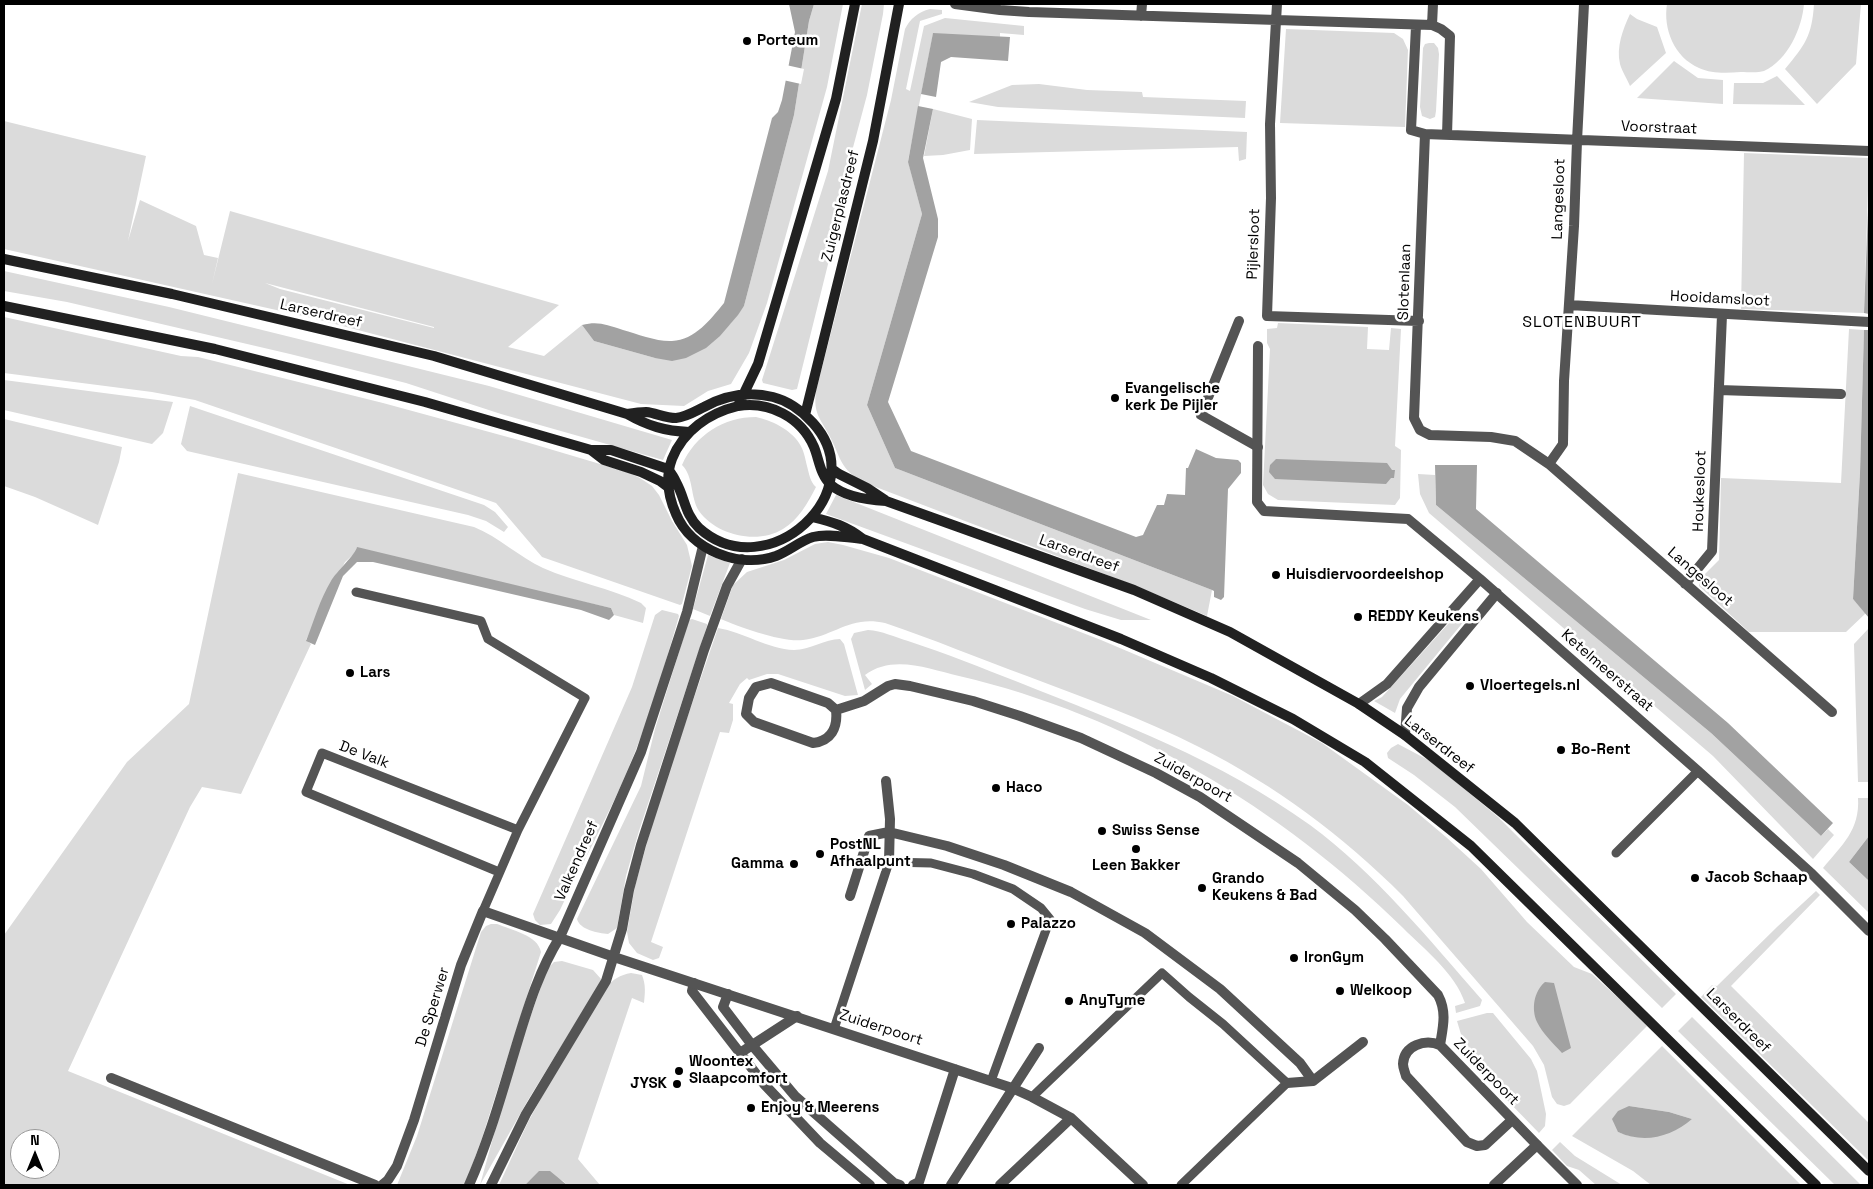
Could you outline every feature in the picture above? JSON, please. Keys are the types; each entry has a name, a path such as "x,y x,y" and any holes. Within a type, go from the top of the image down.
{"main road":[{"path":"738,406 758,364 836,99 855,4"},
{"name":"Zuigerplasdreef","path":"805,415 873,140 899,4"},
{"name":"Larserdreef","path":"4,259 181,296 434,356 627,414 644,424 673,431 689,432"},
{"path":"4,306 215,349 425,402 591,450 611,450 668,469 677,482 686,512 700,530 724,543 748,548 762,547 775,544 792,535 812,518 819,508 829,484 832,469 831,458 826,442 818,429 792,404 775,397 743,394"},
{"name":"Larserdreef","path":"627,414 647,412 667,417 684,416 719,400 743,394"},
{"path":"829,484 821,469 814,446 798,424 785,415 765,406 738,406 718,412 689,432 676,449 668,469 668,487 672,505 679,521 690,535 703,546 715,552 742,559 774,556 814,537 830,536 862,539 1121,639 1211,678 1293,719 1365,762 1471,846 1816,1185"},
{"path":"591,450 604,460 660,480 668,487"},
{"name":"Larserdreef","path":"832,469 886,501 1143,594 1230,632 1359,704 1405,736 1515,823 1869,1172"},
{"name":"Larserdreef","path":"829,484 865,500 886,501"},
{"path":"812,518 829,521 849,528 862,539"},
{"path":"742,559 748,548"}],"street":[{"path":"955,4 1010,11 1416,26 1432,25 1442,29 1450,36 1447,135"},
{"path":"1142,4 1142,16"},
{"path":"1276,21 1277,4"},
{"path":"1432,25 1433,4"},
{"name":"Langesloot","path":"1549,464 1563,444 1564,381 1574,226 1576,140 1584,4"},
{"name":"Pijlersloot","path":"1276,21 1270,124 1267,316 1419,321"},
{"path":"1416,26 1411,130 1425,134"},
{"name":"Voorstraat","path":"1425,134 1867,151"},
{"name":"Slotenlaan","path":"1420,430 1414,418 1425,134"},
{"name":"Hooidamsloot","path":"1569,305 1865,322"},
{"name":"Houkesloot","path":"1685,584 1712,552 1722,315"},
{"path":"1239,321 1201,415 1258,447 1258,346"},
{"path":"1719,390 1841,394"},
{"name":"Langesloot","path":"1420,430 1430,435 1491,436 1515,441 1549,464 1832,712"},
{"name":"Ketelmeerstraat","path":"1258,447 1257,502 1264,511 1408,519 1497,593 1698,771 1812,874 1869,931"},
{"name":"Valkendreef","path":"469,1185 482,1156 528,1006 546,959 560,937 642,752 687,612 703,546"},
{"path":"491,1185 526,1114 606,981 622,929 629,890 641,845 704,650 727,586 742,559"},
{"path":"1359,704 1387,684 1480,579"},
{"path":"1405,736 1407,708 1419,687 1497,593"},
{"path":"771,683 828,703 836,710 837,720 830,737 823,742 813,743 754,722 746,714 749,698 756,687 771,683"},
{"name":"Zuiderpoort","path":"836,710 864,701 888,686 895,684 916,687 982,704 1080,738 1156,773 1200,797 1298,863 1355,910 1385,939 1438,995 1442,1004 1444,1020 1440,1045"},
{"path":"886,781 889,862"},
{"path":"850,896 869,836 889,832 947,846 1004,865 1072,892 1145,933 1220,989 1300,1063 1312,1081"},
{"path":"483,911 560,937"},
{"name":"De Sperwer","path":"382,1185 388,1180 397,1166 414,1120 461,965 483,911"},
{"name":"Zuiderpoort","path":"560,937 614,957 1012,1088 1071,1118 1144,1185"},
{"path":"694,983 692,991 764,1084 820,1142 870,1185"},
{"path":"728,994 723,1007 795,1096 894,1183 900,1185"},
{"path":"740,1053 797,1016"},
{"path":"1287,1083 1312,1081 1363,1042"},
{"name":"Zuiderpoort","path":"1512,1120 1485,1145 1477,1146 1467,1142 1406,1076 1403,1064 1406,1054 1415,1045 1423,1042 1432,1042 1440,1045 1577,1185"},
{"path":"951,1185 1039,1048"},
{"path":"913,1185 919,1182 955,1069"},
{"path":"111,1078 375,1185"},
{"path":"1000,1185 1071,1118"},
{"path":"1494,1185 1537,1145"}],"lane":[{"path":"356,592 481,621 488,640 585,698 518,830 483,911"},
{"name":"De Valk","path":"499,872 306,792 322,753 518,830"},
{"path":"1616,853 1698,771"},
{"path":"834,1029 889,862 931,863 973,874 1013,889 1041,908 1050,919 991,1081"},
{"path":"1032,1097 1162,973 1189,998 1224,1024 1287,1083 1181,1185"}],"shaded area":[{"path":"789,4 814,4 809,21 794,115 744,306 720,336 706,348 686,358 672,361 655,358 594,341 582,325 602,324 654,339 666,341 680,340 702,328 724,303 772,118 778,112 782,100 795,32"},
{"path":"814,4 843,4 827,87 767,303 749,353 731,384 708,391 684,406 641,404 312,318 4,249 4,121 146,156 128,241 140,200 196,226 204,255 218,258 212,284 230,211 559,305 508,347 544,356 582,325 594,341 655,358 730,324 744,306 794,115 809,21","holes":["265,283 434,327 280,289"]},
{"path":"862,4 884,4 883,14 867,95 847,170 834,240 797,389 792,390 763,383 762,380 828,171"},
{"path":"1667,4 1804,4 1797,33 1787,51 1773,66 1762,72 1725,73 1699,68 1690,63 1677,50 1672,41 1667,23"},
{"path":"1814,4 1861,4 1856,64 1817,104 1785,69 1806,40"},
{"path":"930,9 942,10 942,14 920,21 906,89 910,91 924,26 945,18 1024,26 1024,35 1000,33 1000,37 933,34 908,161 922,214 867,405 895,468 1212,590 1207,616 1141,588 860,481 844,465 818,415 815,399 816,391 891,100 905,29 915,16"},
{"path":"1630,14 1657,27 1666,53 1630,86 1620,64 1619,51 1623,32"},
{"path":"1286,29 1394,33 1403,39 1408,50 1405,127 1280,123"},
{"path":"933,33 1010,37 1008,61 951,57 941,62 936,97 921,94"},
{"path":"1434,43 1438,48 1439,54 1436,111 1435,117 1430,119 1422,116 1420,107 1423,48 1425,44"},
{"path":"1674,61 1698,78 1723,80 1723,104 1637,98"},
{"path":"1777,76 1805,105 1733,104 1734,83 1763,83"},
{"path":"1039,84 1087,90 1142,92 1143,97 1246,101 1245,118 998,107 969,102 1012,85"},
{"path":"918,106 933,109 923,158 938,219 938,237 888,402 911,451 1136,537 1143,535 1157,505 1164,505 1167,494 1185,495 1186,468 1188,468 1196,449 1216,458 1238,460 1241,463 1241,473 1228,489 1224,597 1221,600 1214,597 1214,591 1212,590 895,468 867,405 922,214 908,162"},
{"path":"933,109 972,119 970,150 924,156"},
{"path":"977,120 1247,132 1246,159 1239,161 1238,147 974,154"},
{"path":"1744,153 1869,158 1864,313 1741,309"},
{"path":"1869,184 1869,314 1864,313"},
{"path":"4,271 169,307 489,386 672,440 663,460 501,414 406,383 67,302 4,291"},
{"path":"4,317 181,356 198,357 383,403 627,472 652,486 687,545 692,566 682,604 680,605 542,557 496,503 195,400 152,392 4,373"},
{"path":"1278,323 1368,327 1367,349 1389,350 1391,328 1401,329 1395,446 1401,450 1400,498 1395,505 1278,500 1268,494 1263,485 1270,349 1267,343 1267,329 1277,328"},
{"path":"1849,329 1864,330 1860,473 1853,599 1866,613 1846,632 1749,632 1699,586 1699,580 1719,560 1721,478 1841,483"},
{"path":"1864,330 1869,330 1869,618 1853,599 1860,473"},
{"path":"4,380 173,402 163,433 152,444 4,410"},
{"path":"190,406 484,505 495,512 508,527 504,532 486,521 468,515 187,451 181,444"},
{"path":"756,417 780,426 795,438 802,448 812,483 816,487 802,511 783,529 773,534 749,537 726,531 706,519 696,505 688,475 682,465 695,445 712,430 733,420"},
{"path":"4,419 122,447 119,462 98,525 35,497 4,486"},
{"path":"1276,459 1387,463 1392,470 1395,470 1394,478 1391,478 1386,484 1275,479 1269,472 1270,465"},
{"path":"1435,465 1477,465 1476,509 1728,723 1833,823 1821,836 1711,733 1436,505"},
{"path":"238,473 474,527 543,568 629,598 641,603 646,608 643,623 614,615 611,608 357,551 345,562 306,640 311,644 241,794 202,787 190,807 68,1071 350,1185 4,1185 4,935 127,762 189,704"},
{"path":"1418,474 1435,475 1436,505 1711,733 1821,836 1828,829 1834,835 1813,859 1713,756 1429,513 1420,494"},
{"path":"836,495 1151,620 1121,620 1085,609 826,514"},
{"path":"828,542 889,558 1101,640 1233,696 1322,743 1408,805 1446,837 1481,869 1527,922 1574,967 1592,974 1647,1026 1570,1104 1564,1106 1557,1104 1552,1097 1544,1065 1533,1046 1403,896 1356,853 1307,813 1227,762 1157,727 1114,709 885,623 862,622 814,638 795,640 762,634 721,619 733,585 747,572 784,560 815,544"},
{"path":"357,547 611,608 614,615 609,620 581,610 373,562 357,562 343,576 315,645 306,641 327,588"},
{"path":"708,555 730,563 710,616 693,609"},
{"path":"662,610 678,614 679,616 643,732 612,805 560,910 551,924 540,925 535,920 533,914 632,687 655,615"},
{"path":"1463,612 1466,616 1465,620 1400,699 1395,713 1374,701 1382,697 1458,613"},
{"path":"692,619 707,624 707,626 639,831 626,876 617,928 608,934 599,933 585,928 577,919 641,786 655,729 689,620"},
{"path":"718,628 775,647 794,650 840,639 844,644 858,695 845,696 778,674 767,674 749,680 747,678 740,684 729,703 733,704 733,720 729,733 720,732 651,942 663,947 659,958 653,960 637,953 629,943 627,932 635,886 673,759"},
{"path":"1869,628 1869,782 1858,782 1854,644"},
{"path":"868,630 888,634 950,656 1132,728 1205,762 1276,802 1334,844 1379,886 1421,930 1482,1000 1480,1006 1456,1013 1455,1006 1465,1003 1447,972 1356,884 1306,843 1253,806 1198,772 1141,741 1082,715 1021,693 923,667 899,664 887,665 876,669 865,675 872,684 865,690 851,639 854,633"},
{"path":"1398,744 1432,762 1498,817 1676,994 1662,1008 1455,807 1414,775 1388,758 1387,753"},
{"path":"1858,798 1869,798 1869,836 1849,862 1869,881 1869,913 1823,868 1843,844 1853,828 1858,809"},
{"path":"1869,836 1869,881 1849,862"},
{"path":"1816,891 1820,895 1731,986 1869,1123 1869,1161 1701,997 1712,985 1717,986"},
{"path":"497,924 529,937 539,946 541,952 482,1138 465,1185 397,1185 417,1136 481,932 486,926"},
{"path":"562,961 593,970 602,980 528,1100 480,1185 510,1076 547,969 554,962"},
{"path":"631,973 642,975 645,986 644,1003 632,998 578,1159 600,1185 567,1185 563,1181 540,1171 525,1185 499,1185 528,1122 606,988 617,978"},
{"path":"1545,982 1554,983 1571,1048 1562,1053 1542,1030 1535,1017 1536,995"},
{"path":"1493,1013 1531,1059 1537,1071 1546,1114 1545,1126 1539,1133 1469,1061 1457,1021"},
{"path":"1692,1017 1861,1185 1835,1185 1678,1031"},
{"path":"1662,1046 1801,1185 1651,1185 1633,1171 1572,1136","holes":["1629,1106 1669,1112 1692,1119 1647,1136 1628,1136 1618,1132"]},
{"path":"1629,1106 1669,1112 1692,1119 1675,1130 1657,1137 1638,1138 1628,1136 1618,1132 1612,1119 1618,1111"},
{"path":"1560,1142 1575,1156 1622,1185 1596,1185 1579,1170 1567,1166 1552,1150"},
{"path":"539,1171 550,1171 567,1185 525,1185"}],"pier":[{"path":"786,65 804,69 801,84 783,80"}],"place":[{"name":"Porteum","path":"747,41"},
{"name":"Evangelische kerk De Pijler","path":"1115,398"},
{"name":"Huisdiervoordeelshop","path":"1276,575"},
{"name":"REDDY Keukens","path":"1358,617"},
{"name":"Lars","path":"350,673"},
{"name":"Vloertegels.nl","path":"1470,686"},
{"name":"Bo-Rent","path":"1561,750"},
{"name":"Haco","path":"996,788"},
{"name":"Swiss Sense","path":"1102,831"},
{"name":"Leen Bakker","path":"1136,849"},
{"name":"PostNL Afhaalpunt","path":"820,854"},
{"name":"Gamma","path":"794,864"},
{"name":"Jacob Schaap","path":"1695,878"},
{"name":"Grando Keukens & Bad","path":"1202,888"},
{"name":"Palazzo","path":"1011,924"},
{"name":"IronGym","path":"1294,958"},
{"name":"Welkoop","path":"1340,991"},
{"name":"AnyTyme","path":"1069,1001"},
{"name":"Woontex Slaapcomfort","path":"679,1071"},
{"name":"JYSK","path":"677,1084"},
{"name":"Enjoy & Meerens","path":"751,1108"}],"district":[{"name":"SLOTENBUURT","path":"1582,323"}]}
